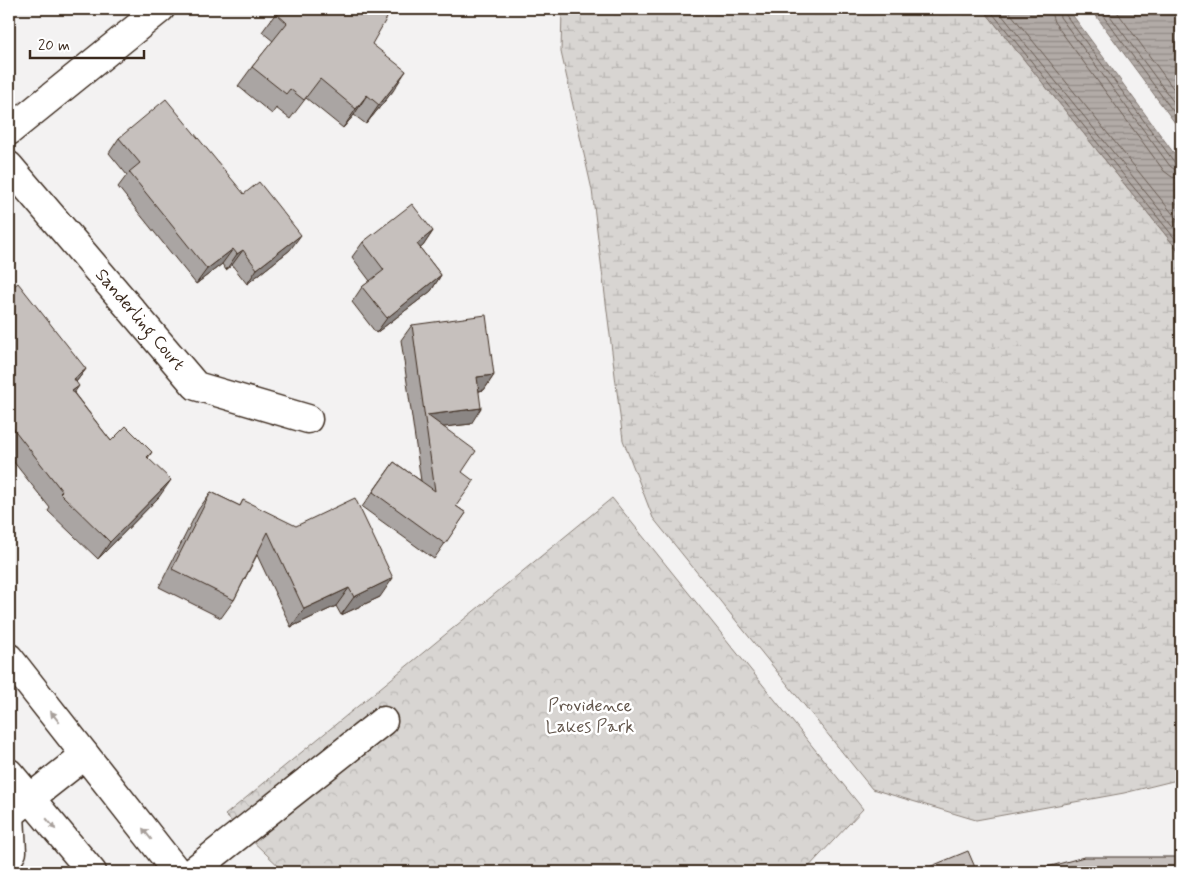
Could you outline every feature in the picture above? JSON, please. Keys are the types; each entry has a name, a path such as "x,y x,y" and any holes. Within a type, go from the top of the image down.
{"street":[{"path":"9,132 160,9"},
{"name":"Sanderling Court","path":"9,166 196,386 308,419"},
{"path":"9,658 177,872"},
{"path":"192,872 384,721"},
{"path":"16,810 85,756"},
{"path":"9,773 16,810 12,852 9,856"},
{"path":"16,810 92,872"}],"green space":[{"path":"562,9 983,9 1181,254 1181,779 1124,793 976,820 872,789 653,518 623,440 592,190 561,52"},
{"name":"Providence Lakes Park","path":"612,498 863,809 804,872 285,872 225,815"}],"water":[{"path":"983,9 1068,9 1181,163 1181,254"},
{"path":"1091,9 1181,9 1181,131"}],"building":[{"path":"279,9 392,9 372,44 406,71 379,105 367,95 356,109 320,79 304,100 290,89 286,94 252,67 287,23 276,13"},
{"path":"166,99 244,194 259,182 301,235 257,269 243,250 237,254 233,249 207,269 129,172 140,163 119,138"},
{"path":"412,204 433,231 417,244 441,275 387,318 362,287 384,270 363,242"},
{"path":"18,283 86,369 74,379 79,386 72,391 111,441 126,426 152,452 147,457 171,480 110,542 60,493 62,491 9,423 9,290"},
{"path":"486,315 494,375 477,377 481,408 427,415 476,451 462,472 474,481 456,506 466,513 445,544 373,492 394,462 435,491 412,325"},
{"path":"211,492 240,506 243,500 296,526 355,498 393,578 354,597 349,588 304,609 268,532 234,600 172,569"},
{"path":"968,851 977,872 917,872"},
{"path":"1084,857 1181,857 1181,872 1029,872"}]}
